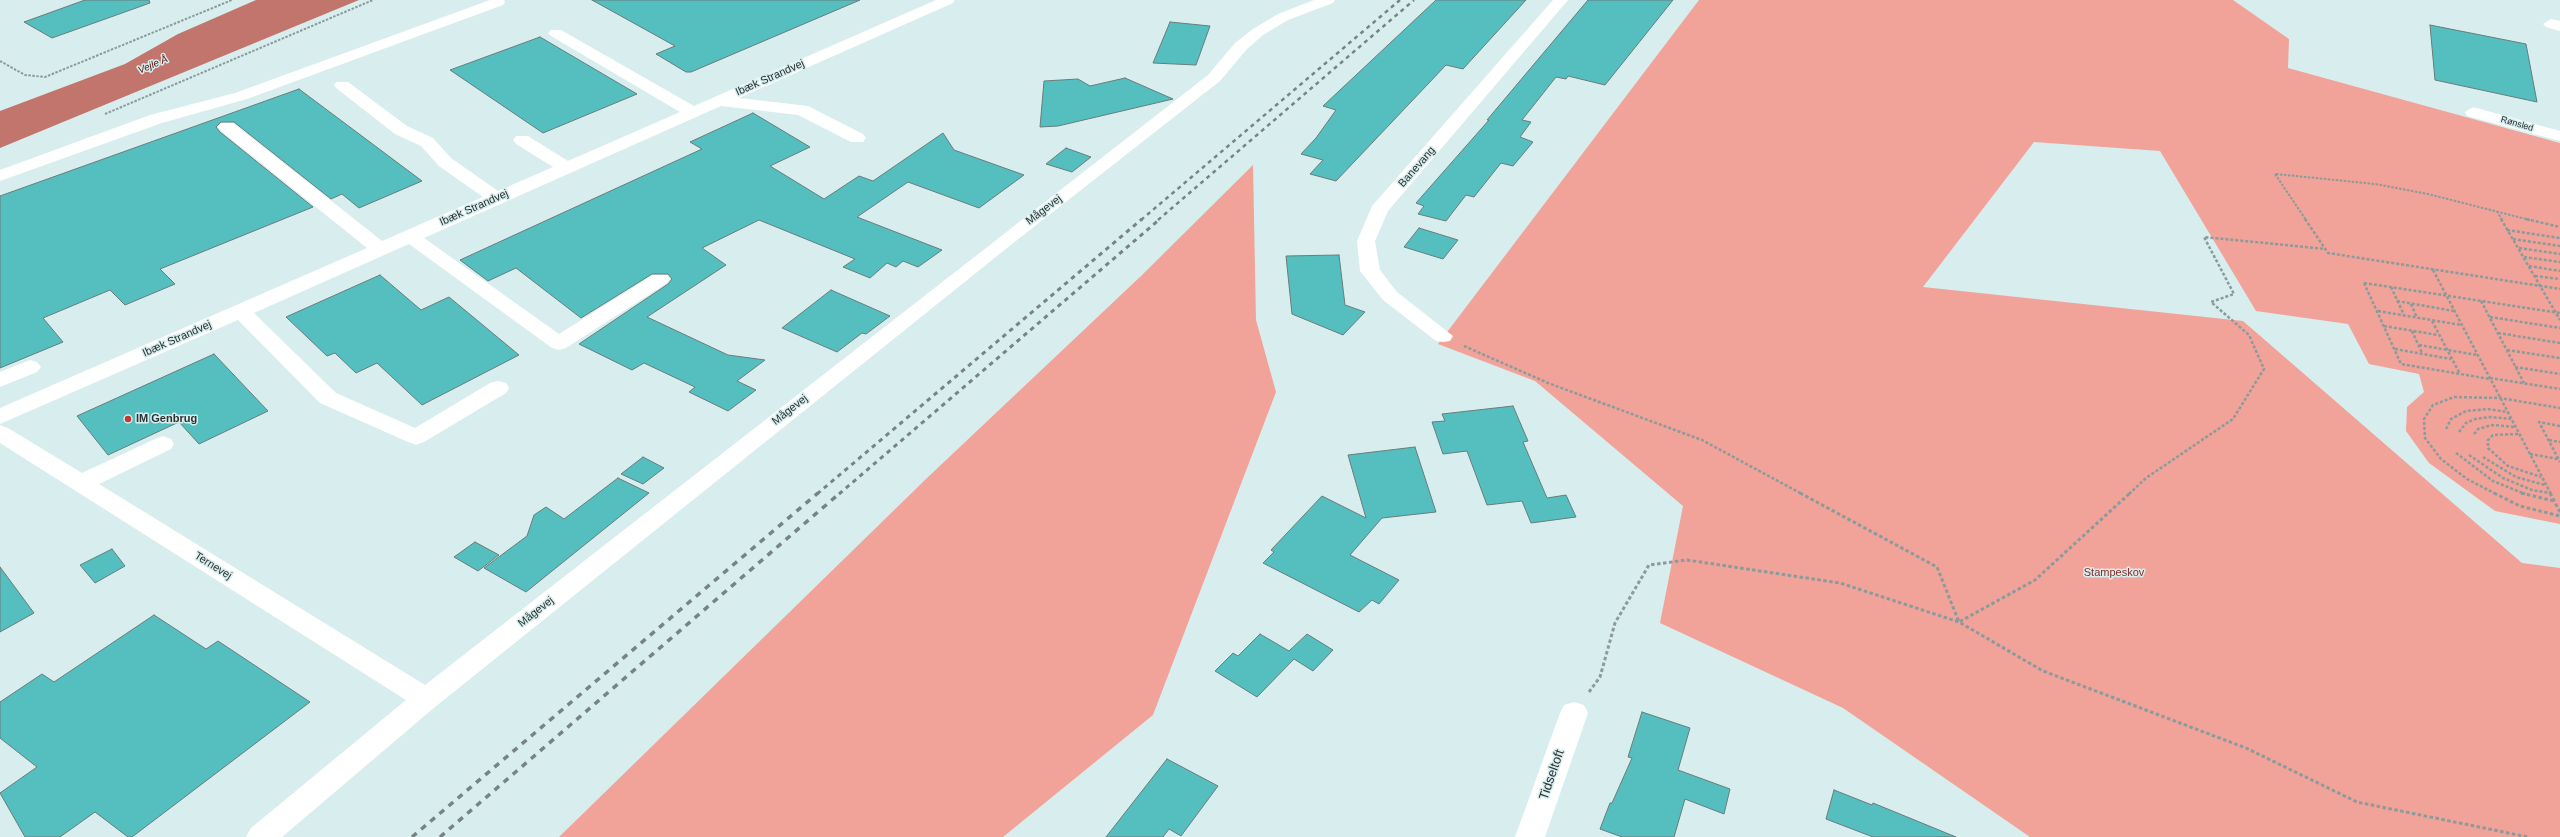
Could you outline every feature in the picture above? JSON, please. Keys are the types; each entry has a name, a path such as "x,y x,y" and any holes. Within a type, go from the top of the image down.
{"street":[{"name":"Ibæk Strandvej","path":"0,418 240,310 948,0"},
{"name":"Mågevej","path":"261,837 426,699 1000,244 1214,78 1241,46 1258,32 1283,17 1328,0"},
{"name":"Banevang","path":"1443,336 1390,296 1370,271 1366,240 1379,210 1561,0"},
{"path":"0,176 156,119 241,96 498,2"},
{"path":"556,34 693,112"},
{"path":"342,85 401,130 427,142 445,162 496,198"},
{"path":"718,101 802,110 857,138"},
{"name":"Rønsled","path":"2473,112 2560,136"},
{"path":"227,127 380,249"},
{"path":"522,140 566,167"},
{"path":"410,236 559,343 660,279"},
{"path":"240,310 328,398 416,437 498,388"},
{"path":"0,380 30,367"},
{"name":"Ternevej","path":"0,432 426,699"},
{"path":"81,483 163,444"},
{"name":"Tidseltoft","path":"1530,837 1574,714"}],"path":[{"path":"0,61 25,75 46,77 232,0"},
{"path":"101,116 373,0"},
{"path":"2560,227 2497,211 2374,184 2275,174 2328,253 2560,289"},
{"path":"2497,211 2560,320"},
{"path":"2507,230 2560,238"},
{"path":"1959,622 2035,580 2146,478 2233,419 2264,369 2250,335 2211,302 2234,294 2204,237 2325,249"},
{"path":"2513,239 2560,246"},
{"path":"2518,248 2560,254"},
{"path":"2524,257 2560,262"},
{"path":"2529,266 2560,271"},
{"path":"2433,269 2560,512"},
{"path":"2535,276 2560,279"},
{"path":"2560,313 2364,283 2401,364 2560,389"},
{"path":"2391,287 2404,315"},
{"path":"2481,301 2524,383"},
{"path":"2397,302 2454,310"},
{"path":"2410,304 2417,318"},
{"path":"2377,311 2462,325"},
{"path":"2489,317 2560,328"},
{"path":"2431,320 2460,374"},
{"path":"2384,326 2439,335"},
{"path":"2412,331 2422,354"},
{"path":"2498,333 2560,343"},
{"path":"1443,336 1548,383 1702,440 1937,567 1959,622"},
{"path":"2418,345 2478,356"},
{"path":"2394,349 2451,359"},
{"path":"2507,350 2560,358"},
{"path":"2516,367 2560,374"},
{"path":"2560,408 2500,398 2466,396 2442,400 2433,405 2424,419 2425,438 2441,459 2484,489 2520,506 2560,516"},
{"path":"2446,429 2451,419 2466,412 2488,410 2508,412"},
{"path":"2459,432 2466,423 2475,419 2490,417 2511,419"},
{"path":"2560,426 2539,422 2560,460"},
{"path":"2474,434 2478,429 2488,426 2515,427"},
{"path":"2518,434 2493,435 2488,440 2488,448 2508,466 2541,477"},
{"path":"2548,440 2560,442"},
{"path":"2456,453 2493,481 2521,493 2554,501"},
{"path":"2529,454 2560,460"},
{"path":"2469,455 2502,478 2532,490 2550,493"},
{"path":"2483,457 2516,477 2546,485"},
{"path":"1574,714 1600,677 1615,623 1649,565 1687,560 1840,582 1959,622 2043,671 2246,748 2358,802 2528,837"}],"green space":[{"name":"Stampeskov","path":"1699,0 2233,0 2289,39 2288,68 2560,143 2560,524 2495,511 2429,463 2406,431 2407,407 2424,392 2419,374 2369,364 2348,324 2256,311 2160,151 2034,142 1923,287 2243,321 2522,563 2560,568 2560,837 2030,837 1843,708 1660,623 1683,506 1535,381 1438,344"},
{"path":"1253,165 1256,320 1276,392 1153,715 1003,837 559,837 927,478 1141,276"}],"water":[{"name":"Vejle Å","path":"256,0 359,0 0,148 0,111 125,64 178,34"}],"building":[{"path":"85,0 149,0 150,3 52,38 24,22"},
{"path":"592,0 860,0 691,72 686,72 656,54 675,46"},
{"path":"1436,0 1526,0 1463,69 1446,65 1336,181 1310,174 1323,160 1301,154 1316,138 1336,110 1323,106"},
{"path":"1588,0 1673,0 1605,85 1568,76 1566,79 1556,77 1522,120 1531,122 1520,137 1533,142 1513,166 1501,163 1474,197 1466,195 1446,221 1418,214 1424,206 1416,203 1489,120 1487,120"},
{"path":"1170,22 1210,26 1196,65 1153,63"},
{"path":"2430,25 2526,44 2537,102 2435,80"},
{"path":"540,37 637,94 543,133 450,70"},
{"path":"1125,78 1173,99 1058,126 1040,127 1044,81 1078,79 1090,86"},
{"path":"299,89 422,181 359,208 342,194 331,199 234,122 221,122 216,127 220,132 313,207 160,269 175,284 125,305 110,290 43,318 63,342 0,368 0,196"},
{"path":"753,113 810,147 770,166 824,199 859,176 873,181 943,133 954,150 1024,175 979,208 908,182 857,217 942,250 918,267 903,261 896,267 887,263 870,278 843,267 855,259 759,220 702,248 726,265 647,317 728,355 765,360 737,381 756,390 728,411 689,392 695,387 644,363 632,370 579,344 668,284 672,279 668,274 652,274 581,318 516,268 488,281 460,260 702,149 690,142"},
{"path":"1066,148 1091,157 1072,172 1046,164"},
{"path":"1419,228 1458,240 1443,259 1404,247"},
{"path":"1339,255 1345,305 1365,312 1343,335 1292,314 1286,256"},
{"path":"380,275 421,310 449,297 519,355 422,405 377,363 356,373 335,353 327,356 286,317"},
{"path":"831,290 890,316 866,334 862,333 837,352 782,328"},
{"path":"214,354 268,411 199,444 179,422 108,455 77,416"},
{"path":"1513,406 1528,441 1523,442 1547,498 1566,495 1576,517 1531,523 1522,501 1487,505 1467,451 1443,454 1432,422 1445,421 1442,414"},
{"path":"1415,447 1436,512 1382,518 1350,555 1399,580 1379,604 1372,600 1359,612 1263,563 1274,552 1271,550 1322,496 1366,518 1348,455"},
{"path":"643,457 664,468 643,484 621,474"},
{"path":"618,478 649,493 526,592 484,568 527,536 534,515 546,507 564,519"},
{"path":"475,542 499,555 478,571 454,557"},
{"path":"112,549 125,566 95,583 80,565"},
{"path":"0,567 34,613 0,632"},
{"path":"154,615 206,649 218,641 310,702 132,837 128,837 95,812 60,837 25,837 0,793 37,767 0,738 0,702 42,674 54,682"},
{"path":"1260,634 1289,651 1307,634 1333,650 1313,671 1294,659 1257,697 1215,671 1233,653 1238,656"},
{"path":"1642,712 1690,728 1678,770 1730,789 1724,814 1685,799 1674,837 1622,837 1600,829 1610,803 1612,803 1632,758 1628,757"},
{"path":"1167,759 1218,786 1181,836 1169,829 1163,837 1106,837"},
{"path":"1834,790 1872,805 1873,803 1956,837 1873,837 1826,819"}],"railway":[{"path":"1141,220 1400,0"},
{"path":"1158,220 1414,0"},
{"path":"817,494 1142,219"},
{"path":"839,494 1160,219"},
{"path":"412,837 818,493"},
{"path":"440,837 840,493"}],"place":[{"name":"IM Genbrug","path":"128,419"}]}
